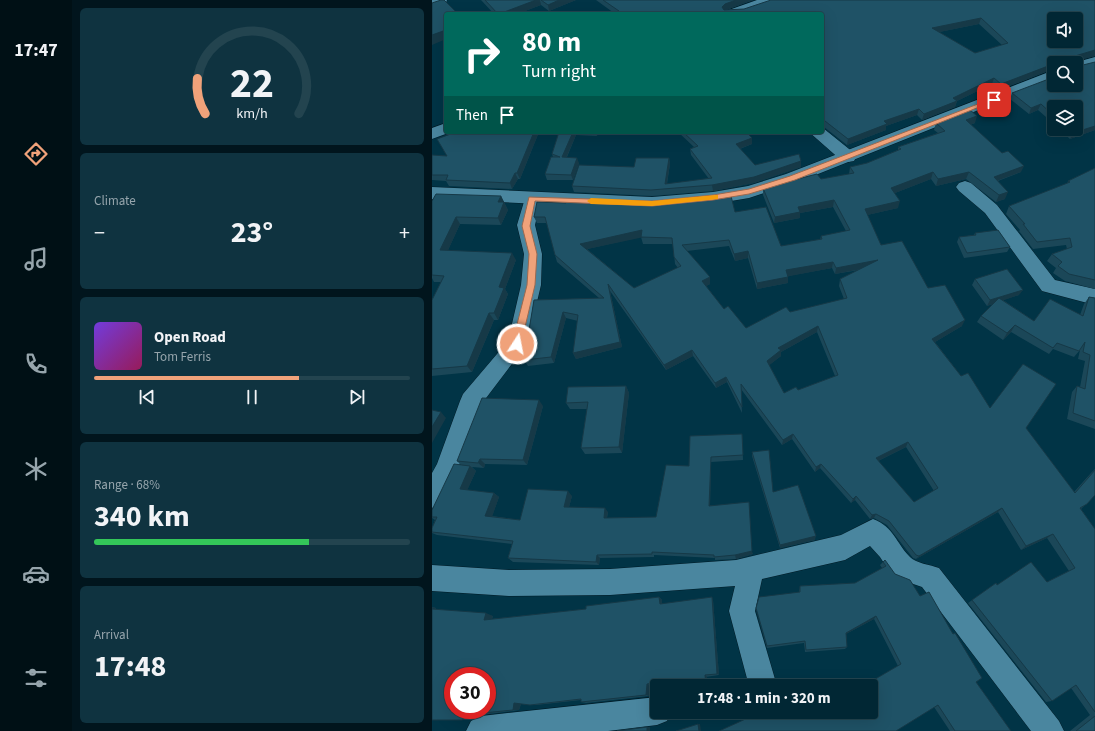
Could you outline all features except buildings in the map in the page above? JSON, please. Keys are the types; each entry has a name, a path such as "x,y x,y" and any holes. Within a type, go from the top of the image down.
{"street":[{"path":"432,2 440,0"},
{"path":"736,12 762,1"},
{"path":"1083,65 1095,61"},
{"path":"432,193 532,199 652,203 713,198 749,192 848,157 1047,79"},
{"path":"432,134 444,129"},
{"path":"819,134 848,157"},
{"path":"965,187 991,209 1050,286 1095,297"},
{"path":"432,496 447,469 470,401 517,344 531,285 533,254 526,226 532,199"},
{"path":"432,578 509,583 610,582 736,573 845,547 873,531 889,548 902,568 930,577 1049,731"},
{"path":"752,569 742,610 760,679"},
{"path":"481,731 650,712"}],"slow traffic":[{"path":"591,201 652,203 716,197"}],"route":[{"path":"517,344 521,320 531,285 533,254 526,226 532,199 652,203 713,198 749,192 792,178 994,100"}]}
